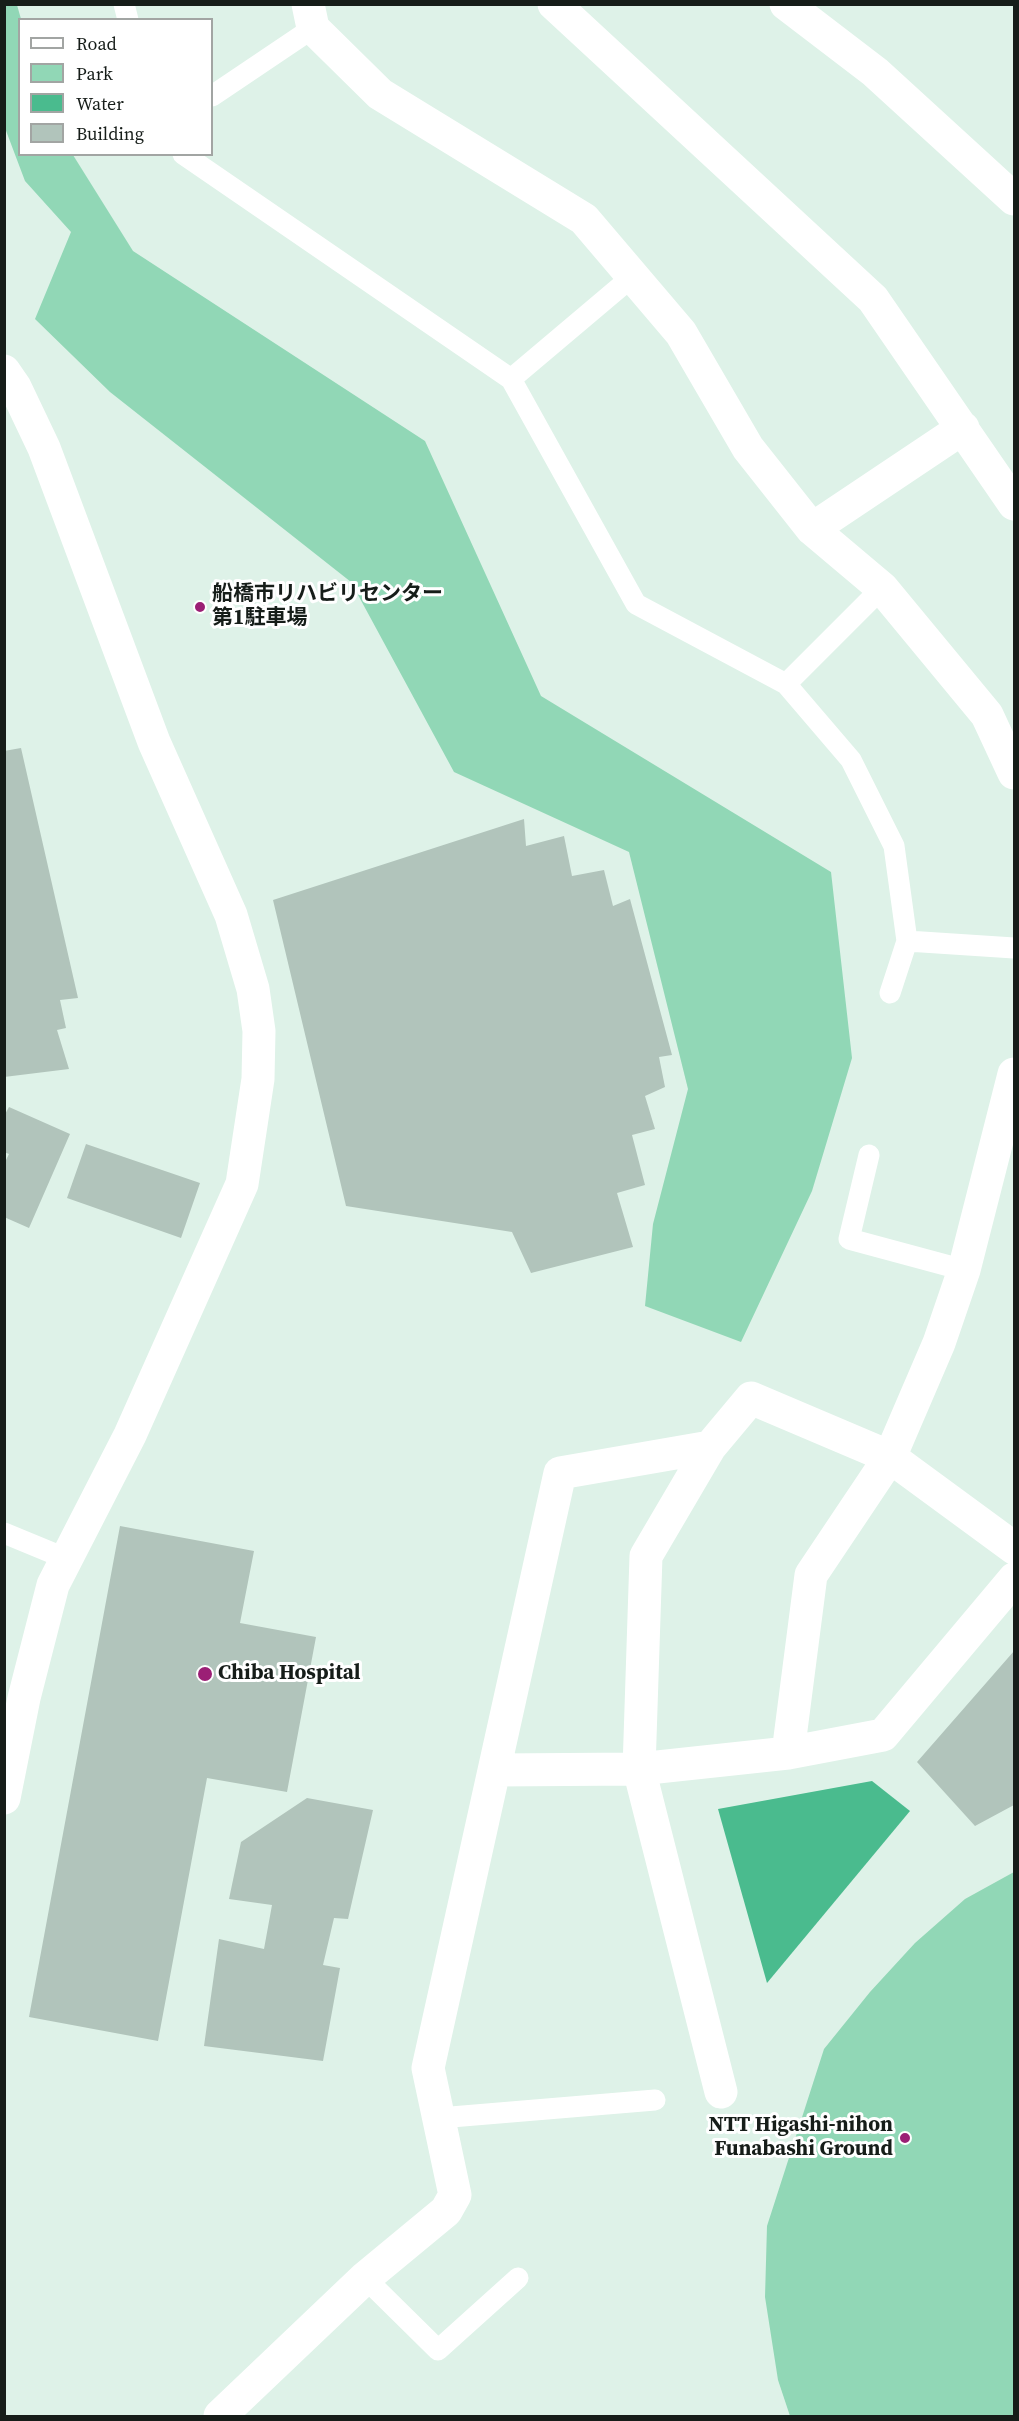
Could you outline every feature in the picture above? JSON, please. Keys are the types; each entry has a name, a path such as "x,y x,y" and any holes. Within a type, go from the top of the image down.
{"street":[{"path":"554,4 873,299 1014,504"},
{"path":"786,4 875,72 1014,199"},
{"path":"310,16 380,94 584,219 681,333 748,448 812,529 882,588 987,715 1014,773"},
{"path":"4,371 15,387 44,448 154,742 231,915 253,989 259,1030 258,1079 242,1184 130,1434 53,1585 24,1698 4,1798"},
{"path":"812,529 963,428"},
{"path":"788,1753 811,1575 890,1457 939,1343 964,1270 1014,1074"},
{"path":"721,2092 639,1769 646,1556 710,1447 751,1398 890,1457 1014,1548"},
{"path":"220,2416 365,2278 446,2211 455,2195 428,2068 560,1473 710,1447"},
{"path":"495,1770 639,1769 788,1753 883,1735 1014,1579"}],"lane":[{"path":"213,95 310,16"},
{"path":"186,156 511,379 636,604 786,684 851,760 894,846 907,941 890,993"},
{"path":"511,379 633,276"},
{"path":"786,684 882,588"},
{"path":"907,941 1014,948"},
{"path":"869,1155 849,1239 964,1270"},
{"path":"4,1533 67,1559"},
{"path":"439,2118 655,2100"},
{"path":"365,2278 438,2350 518,2278"}],"green space":[{"path":"5,4 17,5 21,18 18,18 18,156 74,156 133,251 425,441 541,696 831,872 852,1058 812,1191 741,1342 645,1306 653,1224 688,1089 629,852 454,772 351,582 110,392 35,319 71,232 25,181 5,128"},
{"name":"NTT Higashi-nihon Funabashi Ground","path":"1014,1872 1014,2416 790,2416 778,2380 765,2297 767,2226 824,2049 870,1992 915,1943 965,1899"}],"water":[{"path":"872,1781 910,1811 767,1983 718,1809"}],"building":[{"path":"21,748 78,998 60,1000 66,1028 57,1030 69,1069 4,1077 4,751"},
{"path":"524,819 526,846 564,836 572,876 604,870 613,906 630,899 672,1055 659,1057 665,1087 645,1096 655,1129 632,1135 645,1185 617,1193 633,1247 531,1273 512,1232 346,1206 273,900"},
{"path":"9,1107 70,1134 29,1228 4,1217 4,1164 9,1154 4,1152 4,1116"},
{"path":"86,1144 200,1183 181,1238 67,1198"},
{"path":"120,1526 254,1551 240,1623 316,1637 287,1792 207,1778 158,2041 29,2017"},
{"path":"1014,1651 1014,1805 975,1826 917,1762"},
{"path":"307,1798 373,1810 348,1919 334,1918 323,1965 340,1968 323,2061 204,2046 219,1939 264,1949 272,1905 229,1899 241,1842"}],"place":[{"name":"船橋市リハビリセンター 第1駐車場","path":"200,607"},
{"name":"Chiba Hospital","path":"205,1674"},
{"name":"NTT Higashi-nihon Funabashi Ground","path":"905,2138"}]}
